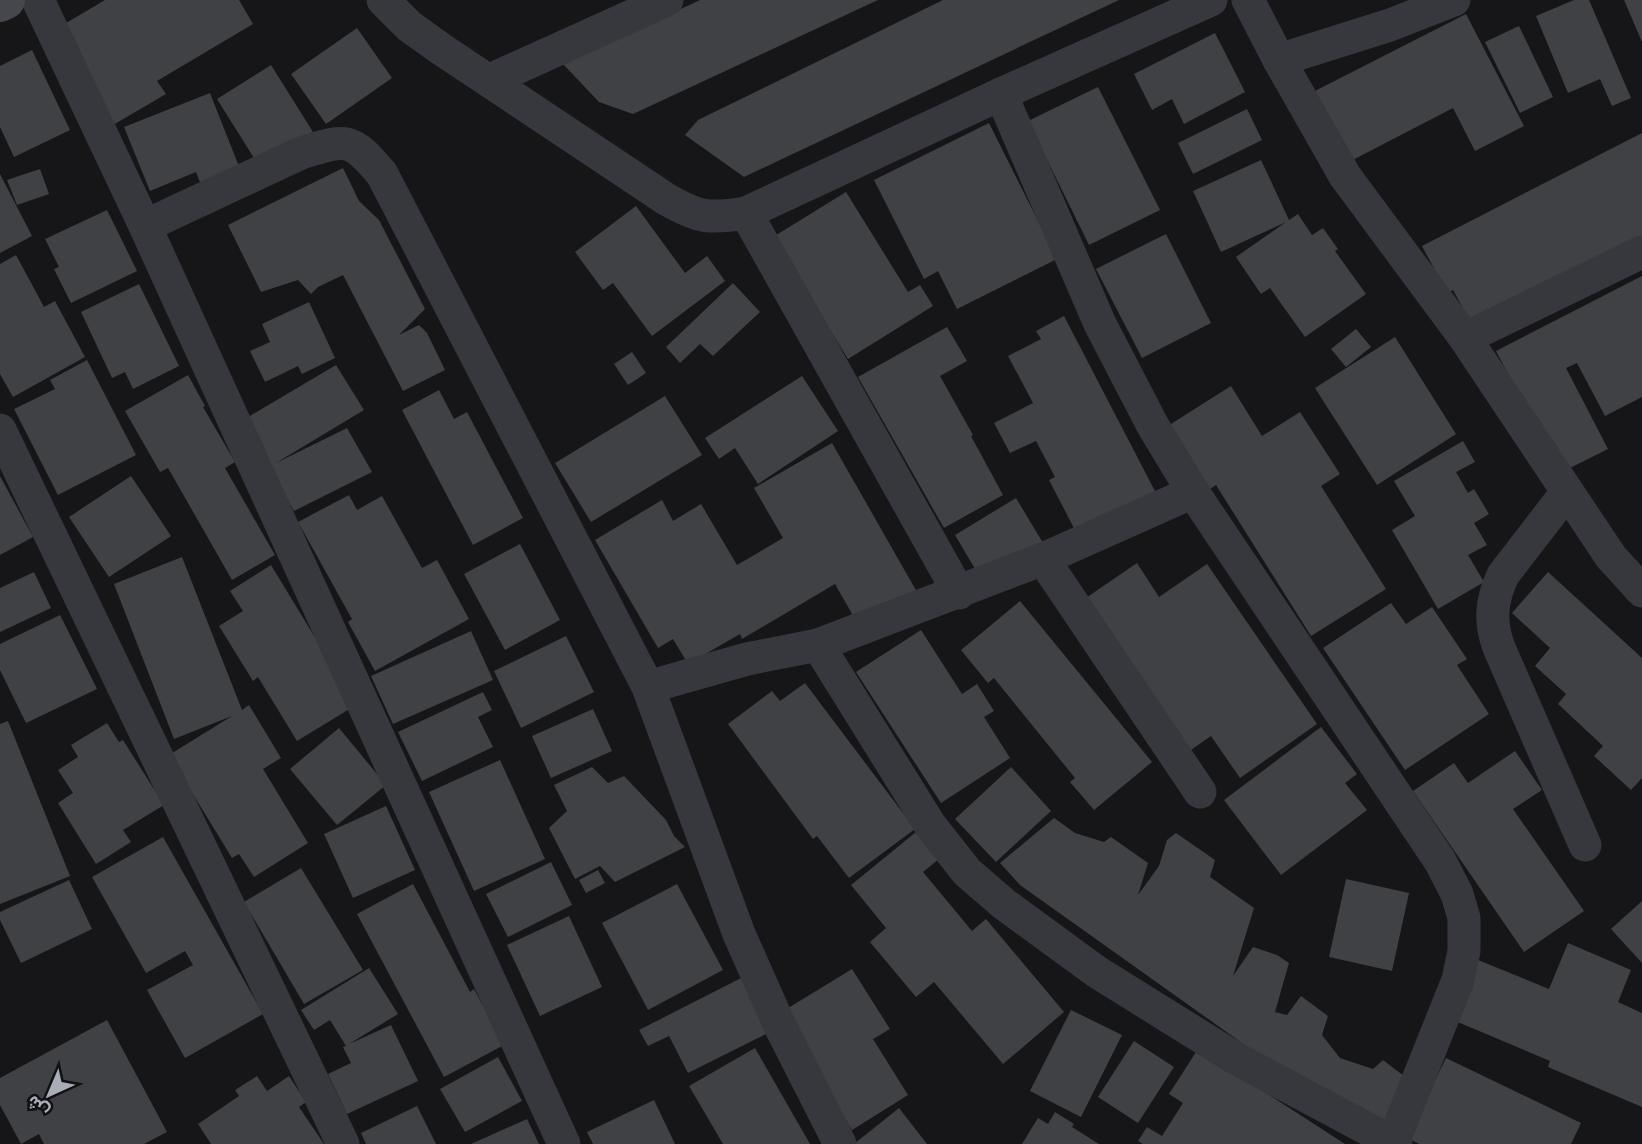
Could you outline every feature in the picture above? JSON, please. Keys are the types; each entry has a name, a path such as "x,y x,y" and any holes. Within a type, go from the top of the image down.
{"street":[{"path":"0,3 6,0"},
{"path":"38,0 145,226 564,1144"},
{"path":"383,0 409,26 666,199 694,215 720,218 746,213 1211,0"},
{"path":"491,80 667,0"},
{"path":"1248,0 1345,176 1465,338 1611,557 1639,583"},
{"path":"1279,60 1390,25 1454,0"},
{"path":"818,645 930,825 967,872 1004,904 1097,972 1235,1058 1394,1143 1458,981 1464,951 1464,918 1457,894 1440,861 1193,492 1153,426 1111,347 1001,94"},
{"path":"145,226 301,153 344,142 363,151 382,174 648,687 739,934 779,1024 839,1144"},
{"path":"746,213 959,593"},
{"path":"1465,338 1642,252"},
{"path":"0,430 343,1144"},
{"path":"648,687 747,659 818,645 1043,559 1193,492"},
{"path":"1567,492 1503,575 1496,589 1492,620 1500,650 1585,845"},
{"path":"1043,559 1200,792"}],"building":[{"path":"105,0 239,0 253,24 157,81 166,94 113,125 56,29"},
{"path":"700,0 878,0 633,114 599,102 563,64"},
{"path":"943,0 1119,0 744,177 685,135 698,120"},
{"path":"1574,0 1589,0 1631,98 1612,106 1600,79 1568,93 1536,16"},
{"path":"1624,0 1642,0 1642,42"},
{"path":"1466,14 1524,126 1475,151 1453,108 1343,165 1307,95"},
{"path":"1519,26 1553,97 1520,113 1485,42"},
{"path":"357,28 392,78 326,124 291,74"},
{"path":"1215,33 1245,92 1184,124 1172,99 1152,110 1134,74"},
{"path":"32,50 70,130 14,157 0,127 0,66"},
{"path":"271,65 313,132 259,166 217,99"},
{"path":"1098,87 1160,210 1089,245 1028,121"},
{"path":"210,93 240,169 201,185 196,172 150,191 124,127"},
{"path":"1247,109 1262,140 1193,174 1178,143"},
{"path":"989,123 1057,259 957,309 938,271 924,279 874,180"},
{"path":"1642,133 1642,236 1471,323 1453,290 1447,293 1422,246"},
{"path":"1261,160 1289,220 1298,214 1312,235 1323,228 1338,249 1335,251 1366,294 1305,337 1270,288 1261,294 1236,257 1286,222 1221,252 1193,191"},
{"path":"343,168 359,201 379,220 425,309 399,335 419,325 427,333 445,370 403,391 343,275 318,287 311,294 298,280 261,292 228,225"},
{"path":"40,169 49,194 17,205 7,180"},
{"path":"0,174 32,236 0,253"},
{"path":"846,192 908,292 920,285 933,306 848,359 773,237"},
{"path":"636,206 685,273 707,256 725,281 652,336 613,283 603,290 575,252"},
{"path":"107,210 137,271 71,303 54,269 59,267 45,239"},
{"path":"1166,234 1211,323 1142,358 1096,269"},
{"path":"16,255 44,307 55,301 85,357 13,397 0,374 0,264"},
{"path":"1642,276 1642,397 1605,416 1577,363 1566,368 1608,449 1560,473 1496,351"},
{"path":"733,283 760,312 713,356 700,344 680,363 666,347"},
{"path":"139,284 179,366 133,389 125,372 112,378 81,312"},
{"path":"309,302 335,358 302,374 298,366 265,382 250,351 270,342 262,324"},
{"path":"1064,316 1157,495 1078,536 1049,480 1055,477 1036,441 1010,453 994,423 1033,403 1008,356 1041,339 1036,331"},
{"path":"947,327 967,361 940,376 1003,495 944,528 858,377"},
{"path":"1356,329 1371,347 1346,367 1331,349"},
{"path":"1395,337 1456,434 1377,485 1315,388"},
{"path":"632,352 646,373 628,385 614,364"},
{"path":"87,360 136,455 58,495 14,409 55,389 50,380"},
{"path":"336,365 364,410 276,463 347,428 372,472 294,511 243,420"},
{"path":"188,375 235,462 225,468 275,555 232,580 168,468 160,472 125,411"},
{"path":"802,376 838,431 758,484 735,448 719,459 705,438"},
{"path":"1231,386 1262,436 1300,412 1340,474 1321,486 1386,589 1311,636 1216,485 1203,494 1163,429"},
{"path":"439,390 454,419 467,412 523,518 473,545 402,410"},
{"path":"665,396 702,455 591,522 555,463"},
{"path":"1463,441 1475,462 1456,472 1468,493 1474,489 1489,514 1474,523 1487,545 1468,555 1484,582 1438,609 1392,530 1415,516 1394,481"},
{"path":"832,443 917,592 859,626 835,584 742,639 740,634 688,664 673,639 658,648 595,540 662,500 673,521 701,504 737,565 783,538 754,488"},
{"path":"0,476 33,537 0,555"},
{"path":"131,476 171,536 109,577 69,517"},
{"path":"349,495 357,510 382,496 422,568 437,560 469,619 375,671 348,622 352,619 298,522"},
{"path":"1016,498 1043,543 981,579 955,535"},
{"path":"520,544 560,620 505,650 464,574"},
{"path":"182,557 242,710 249,705 281,758 263,769 308,843 254,877 239,854 232,858 169,755 232,716 174,739 114,584"},
{"path":"1137,563 1159,597 1207,564 1317,724 1240,778 1211,736 1188,752 1083,600"},
{"path":"271,565 356,705 297,741 258,677 253,681 219,626 243,611 230,591"},
{"path":"34,572 51,608 0,632 0,588"},
{"path":"1548,572 1642,658 1642,778 1631,790 1594,756 1603,746 1558,704 1566,694 1535,666 1550,648 1512,613"},
{"path":"1020,601 1152,762 1094,810 1070,782 1075,778 994,678 988,683 961,650"},
{"path":"1391,603 1406,624 1432,607 1467,659 1457,665 1489,714 1405,770 1323,648"},
{"path":"60,615 97,689 26,723 0,670 0,644"},
{"path":"921,630 962,694 977,684 994,711 984,717 1010,758 941,803 856,672"},
{"path":"471,631 493,680 393,724 371,676"},
{"path":"566,636 594,692 521,728 494,671"},
{"path":"805,683 915,829 849,878 817,836 813,839 728,724 772,691 780,701"},
{"path":"483,692 492,710 478,717 493,747 422,781 398,732"},
{"path":"593,709 612,751 551,778 532,736"},
{"path":"8,721 70,876 0,904 0,724"},
{"path":"107,723 119,742 123,740 164,805 123,830 131,842 96,864 58,803 73,793 58,770 78,757 71,745"},
{"path":"1321,727 1357,774 1345,783 1367,810 1281,875 1224,800"},
{"path":"339,728 386,785 337,825 290,769"},
{"path":"1515,751 1542,790 1513,809 1584,911 1524,952 1413,791 1454,763 1468,783"},
{"path":"500,760 545,859 474,891 429,792"},
{"path":"592,767 608,783 624,776 666,820 674,836 685,847 615,882 600,866 575,879 549,828 567,811 554,785"},
{"path":"1011,767 1051,811 996,862 955,819"},
{"path":"386,806 415,870 353,898 324,834"},
{"path":"1054,818 1075,833 1104,842 1111,837 1148,863 1138,895 1159,866 1167,840 1176,833 1215,860 1210,877 1254,908 1233,976 1253,947 1277,955 1289,963 1275,1012 1287,1015 1301,996 1328,1016 1322,1035 1340,1058 1373,1069 1383,1060 1404,1076 1390,1122 1308,1090 1020,885 1000,863"},
{"path":"916,832 939,859 923,872 972,931 986,919 1064,1012 1003,1064 934,982 916,997 870,942 886,928 851,885"},
{"path":"163,837 263,1014 185,1058 147,990 193,965 185,951 146,973 92,877"},
{"path":"551,862 572,905 508,937 486,894"},
{"path":"301,868 363,970 304,1004 244,902"},
{"path":"598,870 605,883 586,893 579,880"},
{"path":"1346,879 1409,893 1392,971 1329,957"},
{"path":"69,880 92,929 21,963 0,920 0,912"},
{"path":"413,884 470,992 474,989 504,1045 444,1077 357,914"},
{"path":"677,884 723,970 648,1010 602,923"},
{"path":"1642,901 1642,963 1611,929"},
{"path":"569,916 602,987 540,1016 507,945"},
{"path":"1568,943 1631,970 1618,1002 1642,1013 1642,1107 1548,1067 1550,1061 1453,1020 1478,960 1549,989"},
{"path":"369,968 398,1014 349,1044 391,1025 418,1081 347,1114 328,1074 351,1063 343,1047 346,1046 330,1020 314,1030 301,1010"},
{"path":"852,969 890,1029 873,1039 908,1095 852,1130 780,1013"},
{"path":"743,977 770,1032 688,1073 669,1036 648,1046 639,1030"},
{"path":"1071,1010 1122,1035 1081,1117 1030,1091"},
{"path":"107,1020 167,1132 144,1144 44,1144 39,1134 21,1144 0,1105 0,1078"},
{"path":"1134,1041 1174,1067 1138,1123 1098,1097"},
{"path":"755,1048 810,1144 723,1144 689,1086"},
{"path":"1198,1049 1345,1144 1143,1144 1138,1141 1147,1127 1162,1136 1183,1103 1169,1094"},
{"path":"498,1057 522,1101 465,1132 440,1089"},
{"path":"1446,1058 1581,1123 1571,1144 1419,1144 1407,1138"},
{"path":"257,1076 267,1091 289,1076 306,1102 299,1107 324,1144 211,1144 198,1124 239,1096 235,1090"},
{"path":"654,1100 675,1144 593,1144 587,1132"},
{"path":"417,1106 436,1144 366,1144 361,1133"},
{"path":"899,1108 927,1144 854,1144"},
{"path":"1055,1112 1074,1124 1072,1127 1099,1144 1022,1144 1038,1118 1048,1124"},
{"path":"527,1119 539,1144 471,1144"}]}
